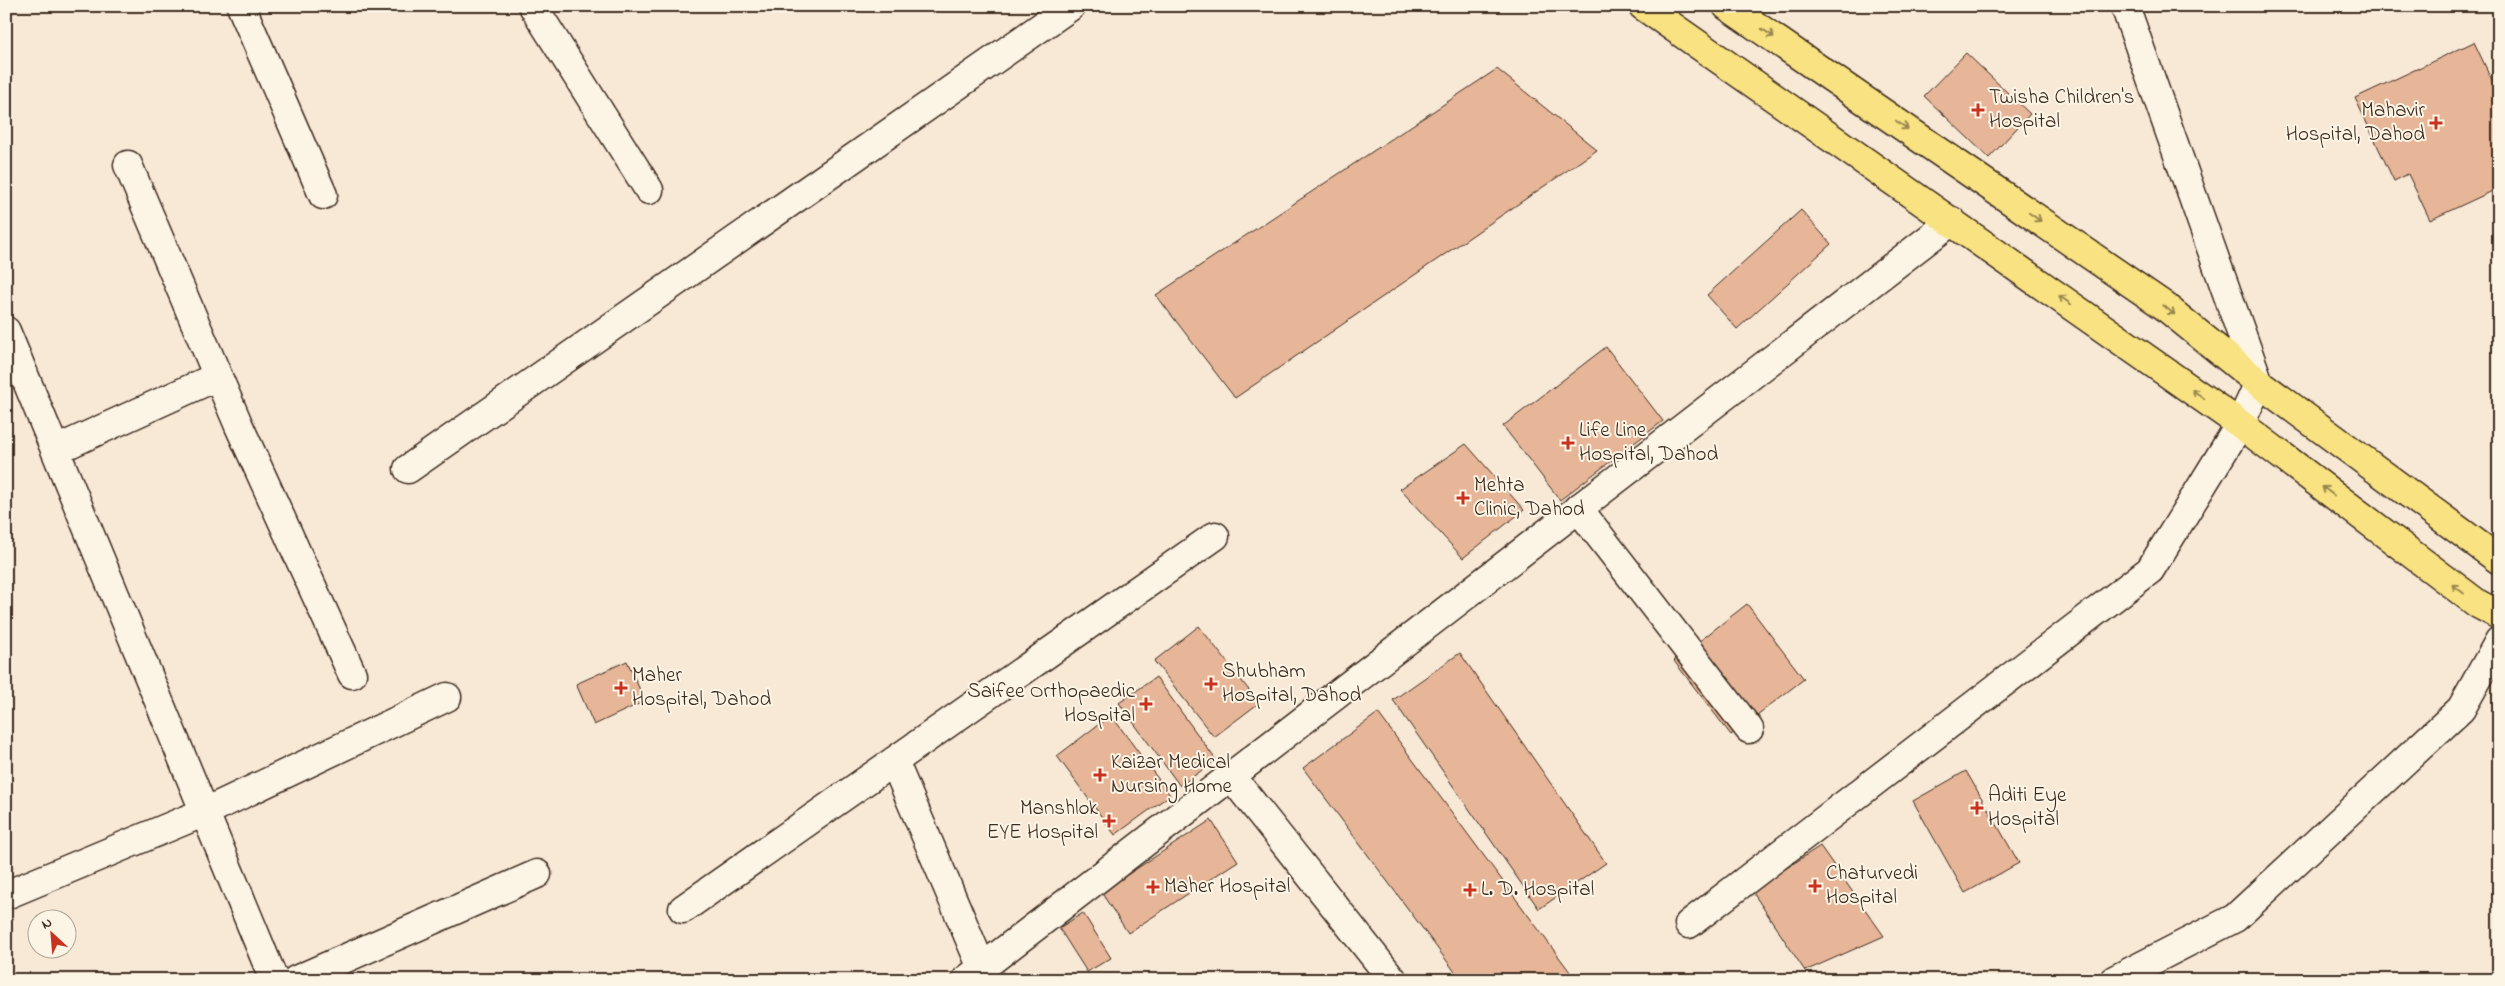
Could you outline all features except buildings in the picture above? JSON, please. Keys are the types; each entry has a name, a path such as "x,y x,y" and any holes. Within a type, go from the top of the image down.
{"main road":[{"path":"1643,6 2240,424 2478,604 2499,615"},
{"path":"1727,6 2162,305 2259,383 2499,560"}],"street":[{"path":"241,6 323,196"},
{"path":"533,6 649,190"},
{"path":"408,469 1071,6"},
{"path":"1689,924 2150,570 2240,424 2259,383 2125,6"},
{"path":"128,165 218,376 352,674"},
{"path":"894,761 974,974 1952,221"},
{"path":"6,331 274,980"},
{"path":"56,450 218,376"},
{"path":"1578,508 1749,729"},
{"path":"682,909 1215,536"},
{"path":"2114,980 2235,918 2461,709 2499,641"},
{"path":"6,895 205,812 447,697"},
{"path":"1231,776 1393,980"},
{"path":"296,980 537,874"}],"place":[{"name":"Twisha Children's Hospital","path":"1978,110"},
{"name":"Mahavir Hospital, Dahod","path":"2436,123"},
{"name":"Life Line Hospital, Dahod","path":"1568,443"},
{"name":"Mehta Clinic, Dahod","path":"1463,498"},
{"name":"Shubham Hospital, Dahod","path":"1211,684"},
{"name":"Maher Hospital, Dahod","path":"621,688"},
{"name":"Saifee Orthopaedic Hospital","path":"1146,704"},
{"name":"Kaizar Medical Nursing Home","path":"1100,775"},
{"name":"Aditi Eye Hospital","path":"1977,808"},
{"name":"Manshlok EYE Hospital","path":"1109,821"},
{"name":"Chaturvedi Hospital","path":"1815,886"},
{"name":"Maher Hospital","path":"1153,887"},
{"name":"L. D. Hospital","path":"1470,890"}]}
